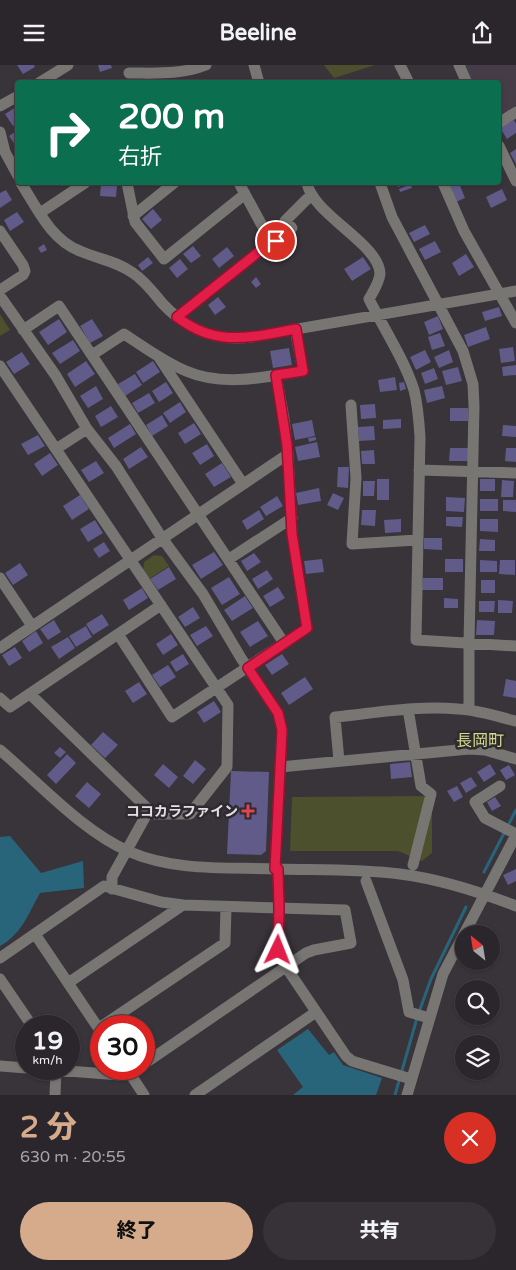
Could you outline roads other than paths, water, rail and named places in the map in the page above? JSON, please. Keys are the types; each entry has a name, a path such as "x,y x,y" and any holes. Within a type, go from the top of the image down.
{"street":[{"path":"44,80 68,65"},
{"path":"129,73 178,73 206,65"},
{"path":"254,65 258,80"},
{"path":"400,65 408,80"},
{"path":"459,65 466,80"},
{"path":"0,106 15,97"},
{"path":"501,122 516,112"},
{"path":"0,132 5,152 15,163"},
{"path":"501,150 516,181"},
{"path":"23,185 52,230 68,245 78,251 119,264 134,273 177,317 200,332 230,338 251,337 516,291"},
{"path":"40,213 82,185"},
{"path":"127,185 134,222 164,259 245,194"},
{"path":"133,216 172,185"},
{"path":"240,185 271,242"},
{"path":"308,185 315,201 372,255 378,266 380,274 378,282 369,299 414,390 419,416 416,640 516,646"},
{"path":"381,185 392,217 466,359 473,384 474,473 469,710"},
{"path":"444,185 464,231 516,323"},
{"path":"177,317 271,242 276,241 292,228 285,221 312,196"},
{"path":"0,232 23,265 25,271 23,275 0,290"},
{"path":"0,296 56,376 87,429 116,466 162,538 203,595 281,721 276,869 279,909 278,950 286,967 346,1056 352,1061 409,1078"},
{"path":"23,330 59,307 284,643"},
{"path":"92,355 124,334 187,372 214,379 248,380 303,371 296,329"},
{"path":"158,356 243,484"},
{"path":"0,366 228,705 227,767 190,813 155,813 149,810 30,694"},
{"path":"118,634 172,717 307,628 292,518 284,419 276,375"},
{"path":"351,405 356,478 352,544 418,540"},
{"path":"56,449 87,429"},
{"path":"0,648 288,454"},
{"path":"419,470 516,473"},
{"path":"229,559 292,518"},
{"path":"1,581 32,626"},
{"path":"0,698 10,707 161,605"},
{"path":"408,709 421,785 430,793 413,865"},
{"path":"339,761 335,717 408,709 457,709 485,713 515,721"},
{"path":"0,749 82,823 127,851 149,859 185,866 214,868 400,874 484,895 516,907"},
{"path":"280,767 453,750 485,750 516,759"},
{"path":"469,925 484,895 513,852 515,834 484,818 475,802 500,786"},
{"path":"112,889 112,877 149,810"},
{"path":"366,881 403,980 409,1012 427,1017"},
{"path":"0,958 104,886 161,902 183,905 345,910 351,943 314,950 155,1056"},
{"path":"68,983 183,905"},
{"path":"122,1015 225,943 226,907"},
{"path":"35,934 90,1015"},
{"path":"407,1095 409,1078 427,1017 443,974 455,951"},
{"path":"0,979 25,1015"},
{"path":"195,1095 208,1091 316,1012"},
{"path":"0,1066 15,1067"},
{"path":"55,1095 58,1080"},
{"path":"136,1080 144,1095"}],"water":[{"path":"10,836 41,873 83,861 84,888 40,893 28,916 14,936 0,946 0,837"},
{"path":"308,1029 329,1055 334,1052 343,1065 382,1078 376,1095 293,1095 303,1087 277,1050"}],"waterway":[{"path":"484,872 516,810"},
{"path":"419,1012 431,979 466,907"},
{"path":"395,1095 417,1018"}],"place":[{"name":"ココカラファイン","path":"248,811"}],"district":[{"name":"長岡町","path":"480,740"}]}
